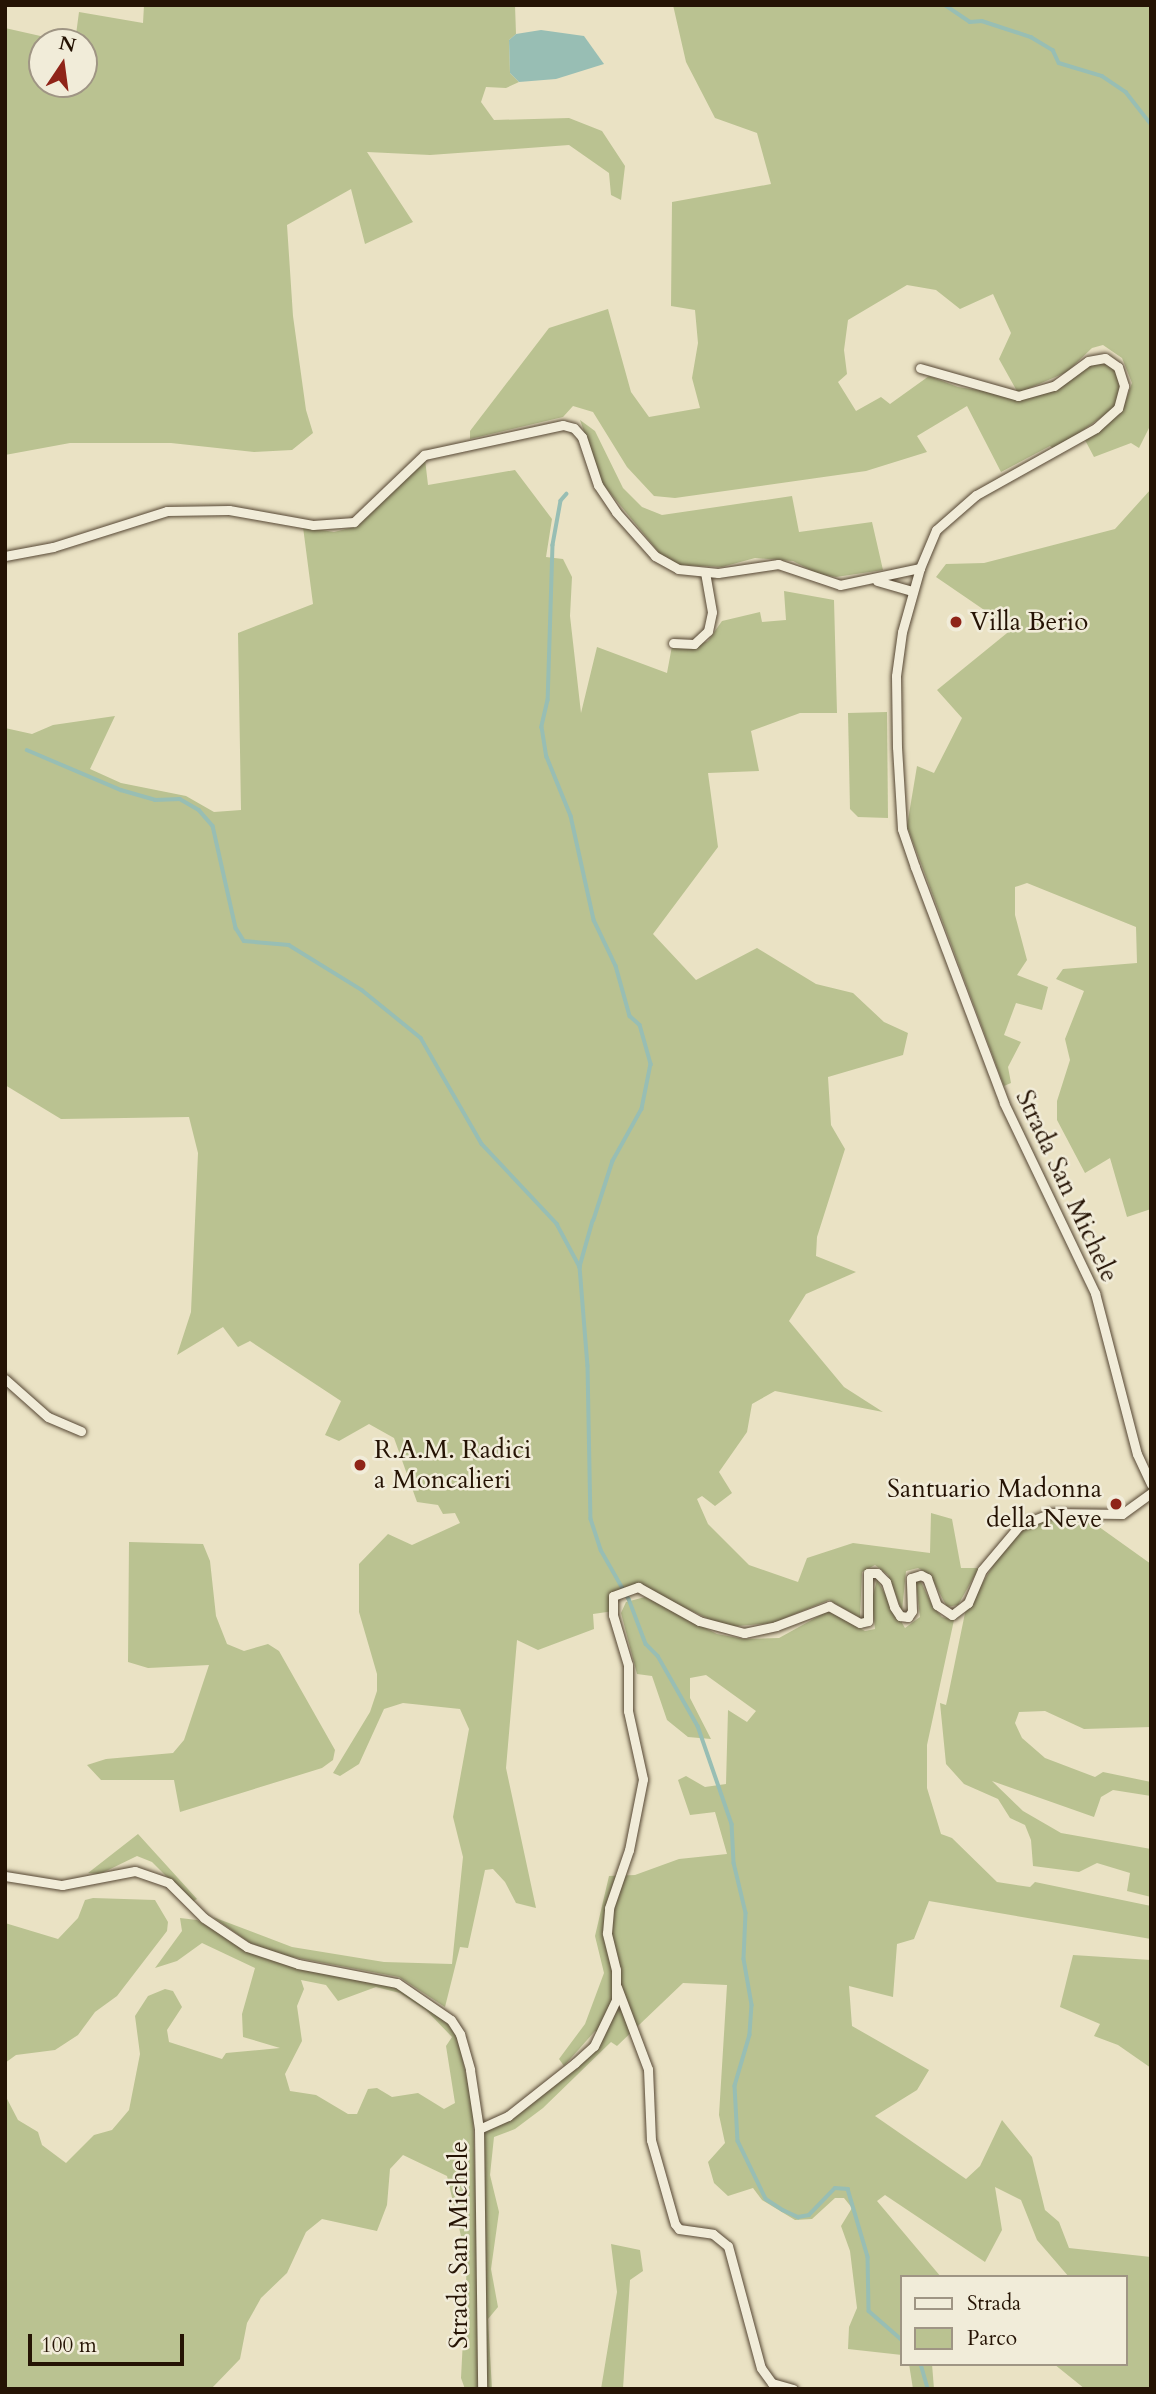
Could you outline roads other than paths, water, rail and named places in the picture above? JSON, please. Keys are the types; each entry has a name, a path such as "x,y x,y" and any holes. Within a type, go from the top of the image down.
{"street":[{"name":"Strada San Michele","path":"920,368 1018,396 1054,386 1088,360 1105,358 1118,367 1124,394 1118,408 1096,428 954,510 936,530 912,591 896,676 902,829 956,967 973,1029 1095,1293 1137,1454 1151,1483"},
{"path":"5,556 52,547 167,511 229,510 313,525 354,522 424,455 562,425 574,428 582,437 598,485 642,542 665,564 705,574 778,564 829,583 919,568"},
{"path":"673,643 694,644 708,631 712,612 705,574"},
{"path":"865,579 902,585 912,591"},
{"path":"5,1379 48,1417 81,1431"},
{"name":"Strada San Michele","path":"482,2389 479,2129 509,2116 594,2046 611,2011 617,1987 607,1933 609,1908 629,1850 643,1779 628,1710 628,1665 612,1615 612,1596 634,1587 699,1621 744,1633 776,1626 829,1606 860,1623 868,1621 868,1573 877,1573 886,1582 894,1607 908,1617 912,1611 911,1578 920,1574 927,1578 937,1605 951,1615 968,1603 982,1570 1019,1527 1052,1513 1122,1514 1151,1493"},
{"path":"5,1876 62,1885 135,1871 169,1883 204,1918 247,1947 298,1964 373,1976 416,1992 444,2012 460,2034 479,2129"},
{"path":"617,1987 648,2069 651,2140 675,2224 679,2229 713,2234 728,2246 761,2368 772,2383 793,2389"}],"water":[{"path":"541,30 584,36 604,64 556,79 519,82 510,73 509,40 516,34"}],"waterway":[{"path":"945,5 970,22 982,21 1031,37 1053,50 1059,63 1102,76 1126,92 1151,124"},
{"path":"567,494 561,501 553,545 548,700 542,727 547,757 571,816 594,920 616,966 630,1016 640,1025 651,1064 642,1109 613,1161 594,1220"},
{"path":"27,750 121,790 155,800 180,799 199,810 213,826 236,928 244,941 289,945 362,990 421,1038 482,1144 557,1224 580,1267"},
{"path":"593,1221 580,1267 588,1366 591,1519 601,1550 629,1599 646,1644 658,1656 698,1726 732,1824 734,1863 746,1913 744,1959 752,2005 750,2035 735,2086 738,2141 766,2199 798,2217 809,2215 835,2188 848,2189 868,2257 869,2311 900,2338"},
{"path":"922,2366 928,2389"}],"place":[{"name":"Villa Berio","path":"956,622"},
{"name":"R.A.M. Radici a Moncalieri","path":"360,1465"},
{"name":"Santuario Madonna della Neve","path":"1116,1504"}]}
